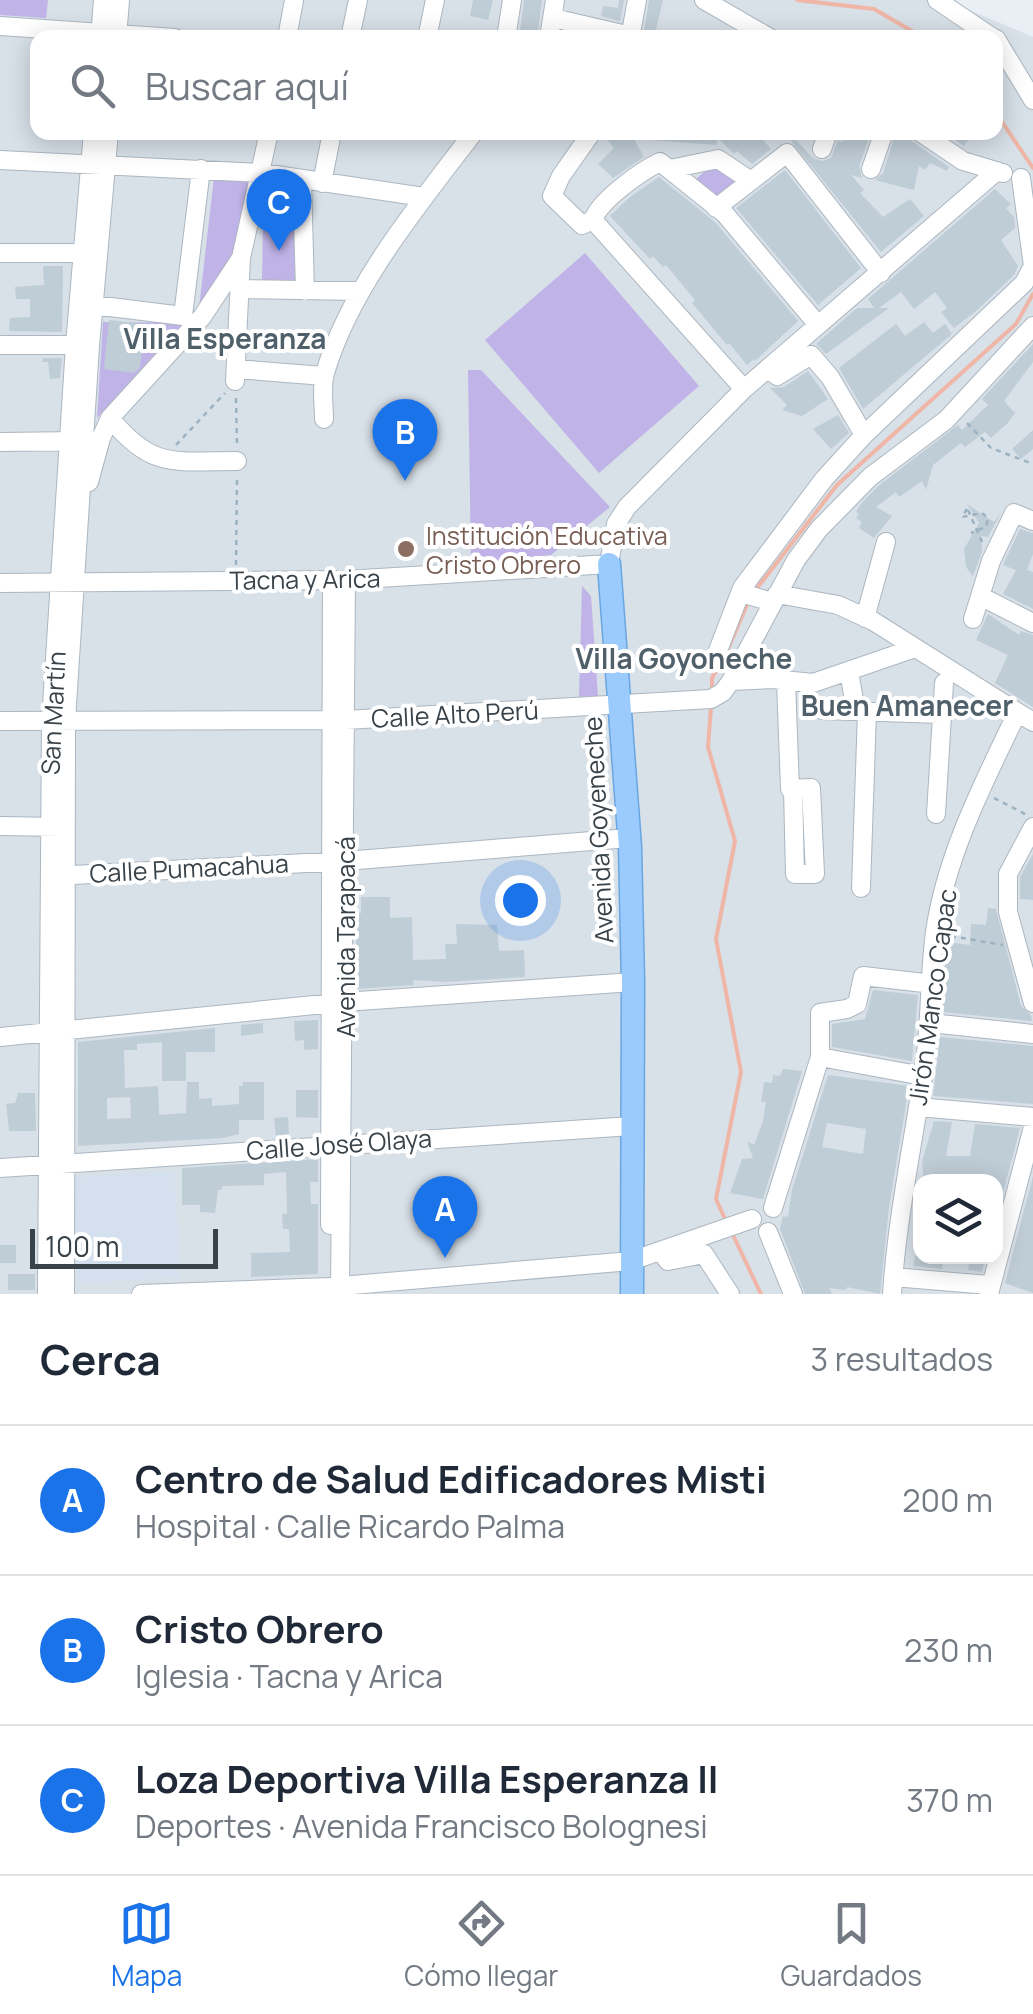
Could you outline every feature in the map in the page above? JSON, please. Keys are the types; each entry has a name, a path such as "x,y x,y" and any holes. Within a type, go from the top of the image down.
{"main road":[{"name":"Avenida Goyeneche","path":"609,564 629,838 633,982 632,1294"}],"street":[{"path":"103,0 107,30"},
{"path":"110,30 120,0"},
{"path":"288,30 294,0"},
{"path":"352,30 358,0"},
{"path":"429,30 435,0"},
{"path":"507,30 512,0"},
{"path":"631,30 637,0"},
{"path":"704,0 756,30"},
{"path":"937,0 982,30"},
{"path":"554,9 613,30"},
{"path":"0,26 48,30"},
{"path":"1003,52 1033,100"},
{"name":"San Martín","path":"94,140 98,164"},
{"name":"San Martín","path":"46,1294 56,1165 59,721 82,345 98,164 106,140"},
{"path":"268,140 241,258 236,375 324,376"},
{"path":"305,291 312,182 329,140"},
{"path":"324,419 324,376 360,290 468,140"},
{"path":"586,140 552,196 582,225 593,220 596,211 646,169 660,162 716,208 818,324"},
{"path":"872,169 881,140"},
{"path":"717,652 759,595 824,479 864,435 1024,283 1033,266 1028,179 969,162 933,140"},
{"path":"716,208 787,153 881,272"},
{"path":"670,168 718,159 751,181"},
{"path":"0,160 262,173 424,197"},
{"path":"969,162 974,191"},
{"path":"94,305 183,316 201,170"},
{"name":"Avenida Goyeneche","path":"609,564 616,524 627,506 744,389 997,171"},
{"path":"593,220 744,389"},
{"path":"0,253 90,253"},
{"name":"San Martín","path":"82,345 94,305 90,253"},
{"path":"74,488 90,480 100,438 110,418 202,318 241,258"},
{"path":"242,289 360,290"},
{"path":"727,686 759,595 870,477 956,411 1033,326"},
{"path":"0,345 82,345"},
{"path":"768,368 777,376 811,355 830,377 864,435"},
{"path":"110,418 129,442 161,461 237,461"},
{"path":"0,442 77,441"},
{"path":"973,618 1014,513 1033,521"},
{"path":"865,618 886,542"},
{"name":"Tacna y Arica","path":"0,583 339,580 609,564"},
{"name":"Avenida Tarapacá","path":"334,1290 339,580"},
{"path":"759,595 838,605 1025,717"},
{"path":"982,596 1033,624"},
{"name":"Calle Alto Perú","path":"0,721 338,720 697,701 711,699 727,686 772,679 813,683 914,648"},
{"path":"849,672 862,712 862,888"},
{"path":"786,682 793,789"},
{"path":"936,814 944,683"},
{"path":"822,710 941,714"},
{"name":"Jirón Manco Capac","path":"892,1286 912,1192 918,1108 932,1023 935,933 949,873 980,790 1025,717"},
{"path":"0,826 56,827"},
{"path":"1033,827 1008,874 1008,912 1033,1004"},
{"name":"Calle Pumacahua","path":"56,876 629,838"},
{"path":"773,1208 820,1057 820,1012 857,1004 863,976 933,984"},
{"path":"0,1037 337,1002 633,982"},
{"path":"932,1023 1033,1034"},
{"path":"820,1057 923,1076"},
{"path":"918,1108 1033,1118"},
{"name":"Calle José Olaya","path":"0,1168 632,1126"},
{"path":"892,1286 989,1289 1033,1128"},
{"name":"San Martín","path":"56,1165 65,1294"},
{"path":"142,1294 334,1290 631,1261 745,1221 766,1205 773,1208 779,1220 768,1232 745,1221"},
{"path":"768,1232 793,1294"},
{"path":"661,1252 668,1261 704,1254 730,1294"}],"path":[{"path":"161,461 236,375"},
{"path":"236,375 236,580"},
{"path":"956,411 990,448 1033,464"},
{"path":"971,533 977,529 986,526 988,518 982,513 971,517 977,529 992,562"},
{"path":"980,790 1033,818"},
{"path":"935,933 1019,948"}],"shaded area":[{"path":"0,0 945,0 1033,37 1033,1294 0,1294"},
{"path":"0,0 48,0 46,18 0,15"},
{"path":"717,160 740,187 717,206 695,180"},
{"path":"214,177 255,181 229,264 199,308"},
{"path":"272,180 292,182 291,218 264,216"},
{"path":"263,221 296,222 295,280 262,280"},
{"path":"585,253 699,386 599,473 485,340"},
{"path":"103,322 183,323 97,418"},
{"path":"468,370 481,370 610,507 551,555 471,563"},
{"path":"582,586 591,596 598,696 579,697"},
{"path":"175,1171 180,1278 77,1283 73,1177"}],"building":[{"path":"473,0 493,0 488,20 470,16"},
{"path":"524,0 542,0 538,30 520,30"},
{"path":"619,0 624,0 620,21 601,16 603,6 618,8"},
{"path":"649,0 663,0 656,30 644,30"},
{"path":"607,140 634,140 644,157 613,178 598,164 614,148"},
{"path":"652,140 717,140 716,145"},
{"path":"720,140 763,140 771,149 752,164 737,151 734,154"},
{"path":"796,140 813,158 823,161 831,158 838,140 868,140 859,166 862,178 851,175 864,190 860,193 883,217 910,199 924,216 881,252 791,141"},
{"path":"893,140 912,140 949,167 947,171 930,163 925,170 919,166 914,190 875,180 883,173"},
{"path":"785,170 861,268 818,305 736,208"},
{"path":"659,177 716,223 798,321 747,365 692,303 695,300 666,265 663,267 653,256 650,259 610,216"},
{"path":"995,189 1011,204 1006,208 1014,217 1015,228 1001,240 1018,266 1014,275 976,311 954,328 941,312 947,308 935,292 914,309 901,292 879,308 889,308 826,354 816,344 857,308 874,308 868,299"},
{"path":"43,266 63,266 62,332 9,331 10,318 30,317 30,299 16,299 15,287 44,285"},
{"path":"109,320 145,324 140,367 134,373 104,369"},
{"path":"924,322 933,333 945,324 952,334 863,409 839,368 896,324 905,336"},
{"path":"1033,344 1033,362 1004,401 1015,413 1007,424 991,438 985,432 965,447 961,443 933,465 926,490 922,481 899,497 896,492 876,507 892,516 874,538 859,528 862,522 856,518 856,512 860,505 878,486 958,425 962,430 988,405 982,399"},
{"path":"43,358 62,358 60,378 50,379 48,362 42,362"},
{"path":"808,371 828,399 802,416 782,410 787,405 770,388 784,387"},
{"path":"838,415 849,433 831,449 813,429"},
{"path":"1033,430 1033,449 1021,459 1012,449"},
{"path":"967,504 994,522 1001,512 988,537 981,536 982,552 973,576 966,567 964,549 979,523"},
{"path":"1020,529 1033,533 1033,554 1027,570 1033,572 1033,609 1003,594 1016,570 1003,565"},
{"path":"988,614 1019,635 1021,631 1033,635 1033,707 995,683 1008,655 976,640"},
{"path":"1033,854 1033,900 1020,899 1020,877"},
{"path":"361,897 390,897 390,918 412,917 413,960 446,959 445,944 457,944 456,924 497,925 499,951 524,950 525,977 413,980 414,985 357,989 356,914 361,913"},
{"path":"988,908 996,909 1021,1006 1032,1021 942,1012 946,942 970,945 971,924 986,925"},
{"path":"873,990 918,995 912,1061 832,1047 832,1024 865,1019"},
{"path":"318,1020 318,1049 304,1050 304,1040 295,1041 294,1021"},
{"path":"263,1023 263,1033 241,1036 241,1025"},
{"path":"215,1028 215,1052 186,1052 186,1081 162,1081 162,1042 137,1044 137,1050 124,1050 125,1088 158,1086 159,1115 186,1113 187,1082 199,1082 199,1099 212,1098 212,1106 239,1104 239,1086 243,1082 264,1082 264,1120 239,1120 239,1134 223,1138 78,1146 78,1042","holes":["130,1097 131,1118 107,1119 107,1098"]},
{"path":"940,1037 1033,1046 1033,1104 933,1096"},
{"path":"783,1069 802,1071 763,1199 730,1193 742,1159 753,1158 747,1141 754,1145 763,1121 764,1082 772,1083 773,1075 780,1076"},
{"path":"828,1075 909,1086 889,1207 880,1294 847,1287 829,1288 832,1294 805,1294 780,1229 783,1216 788,1217 792,1190","holes":["827,1123 866,1129 863,1154 822,1147"]},
{"path":"296,1090 318,1090 318,1118 296,1117"},
{"path":"18,1093 35,1093 36,1131 9,1131 6,1104 15,1103"},
{"path":"288,1117 289,1134 276,1136 274,1118"},
{"path":"934,1121 952,1122 946,1156 970,1156 975,1124 1020,1128 1003,1193 1003,1174 923,1174 922,1161"},
{"path":"318,1159 318,1182 310,1182 311,1204 318,1204 318,1274 251,1277 251,1253 290,1252 289,1229 283,1229 282,1214 287,1214 286,1172 264,1174 264,1185 222,1186 215,1213 200,1212 200,1205 182,1205 182,1168"},
{"path":"1033,1176 1033,1293 1005,1283"},
{"path":"0,1245 16,1245 16,1263 0,1263"},
{"path":"913,1264 943,1264 942,1269"},
{"path":"969,1264 984,1264 982,1272 968,1270"},
{"path":"8,1274 35,1274 35,1290 8,1290"}],"waterway":[{"path":"797,0 874,9 910,30"},
{"path":"1003,123 1033,168"},
{"path":"754,592 837,485 1016,324 1033,294"},
{"path":"727,651 749,600"},
{"path":"712,692 712,678 723,659"},
{"path":"711,707 708,747 735,841 716,939 741,1072 716,1199 725,1219"},
{"path":"732,1233 761,1294"}],"place":[{"name":"Loza Deportiva Villa Esperanza II","path":"279,251"},
{"name":"Cristo Obrero","path":"405,481"},
{"name":"Institución Educativa Cristo Obrero","path":"406,549"},
{"name":"Centro de Salud Edificadores Misti","path":"445,1258"}],"district":[{"name":"Villa Esperanza","path":"225,338"},
{"name":"Villa Goyoneche","path":"684,658"},
{"name":"Buen Amanecer","path":"907,705"}]}
